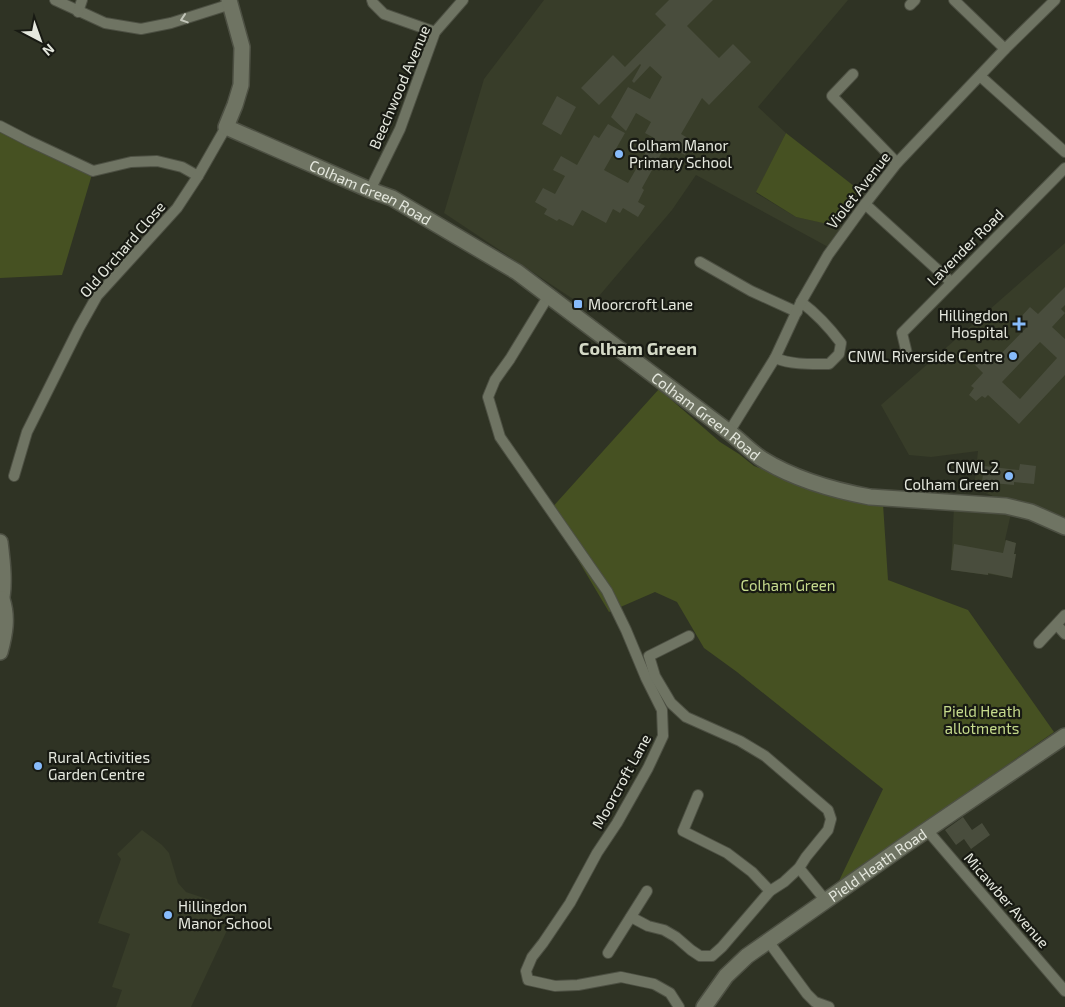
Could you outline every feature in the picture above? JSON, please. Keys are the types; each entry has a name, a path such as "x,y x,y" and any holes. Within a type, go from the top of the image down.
{"street":[{"path":"55,0 106,23 141,29 171,24 230,2 242,47 242,57 241,85 226,127"},
{"path":"78,12 82,0"},
{"path":"372,0 384,14 435,32"},
{"name":"Beechwood Avenue","path":"370,190 400,129 435,32 463,0"},
{"path":"954,0 1005,50"},
{"name":"Violet Avenue","path":"729,432 775,358 799,307 828,254 865,204 898,163 1055,0"},
{"path":"853,74 832,96 898,163"},
{"path":"980,76 1065,152"},
{"path":"0,126 29,142 93,171 131,162 157,162 182,167 198,176"},
{"name":"Old Orchard Close","path":"14,476 27,432 97,296 177,208 226,127"},
{"name":"Colham Green Road","path":"226,127 392,198 517,272 763,459 798,478 870,497 1006,506 1031,512 1065,527"},
{"name":"Lavender Road","path":"907,354 902,332 1065,168"},
{"path":"865,204 951,282"},
{"path":"700,262 751,292 815,312 828,325 841,343 839,354 830,364 806,365 775,358"},
{"name":"Moorcroft Lane","path":"549,295 495,380 488,398 500,437 607,591 662,710 663,736 648,768 570,903 532,957 526,971 528,980 555,986 578,985 621,977 654,984 670,993 680,1007"},
{"path":"0,542 1,602 5,608 6,617 0,652"},
{"path":"1039,643 1065,615"},
{"path":"1057,624 1065,634"},
{"path":"631,917 648,926 664,930 700,956 712,956 770,891 784,882 799,868 828,830 831,819 828,810 765,756 740,741 686,717 671,703 655,676 649,656 689,636"},
{"name":"Pield Heath Road","path":"704,1007 726,976 747,956 1065,736"},
{"path":"698,795 683,831 727,853 752,872 770,891"},
{"name":"Micawber Avenue","path":"927,830 1065,990"},
{"path":"799,868 826,900"},
{"path":"608,953 646,891"},
{"path":"768,941 807,994 815,1002 829,1007"}],"shaded area":[{"name":"Colham Manor Primary School","path":"544,0 848,0 758,107 786,133 756,193 796,217 845,227 830,248 696,175 672,210 588,309 444,213 484,79"},
{"name":"Hillingdon Hospital","path":"1065,243 1065,527 974,488 978,451 931,457 909,455 881,405"},
{"path":"954,506 1012,509 1005,540 1016,543 1012,578 951,570"},
{"name":"Hillingdon Manor School","path":"142,830 162,845 169,853 178,883 186,892 237,909 191,1007 116,1007 122,990 112,987 130,934 98,923 121,859 117,854"}],"green space":[{"path":"0,126 93,171 62,275 0,278"},
{"path":"786,133 859,190 832,225 796,217 756,192"},
{"name":"Colham Green","path":"659,389 720,442 754,466 813,488 883,504 888,580 968,610 1054,732 838,883 883,789 737,672 704,648 677,602 655,592 609,612 549,511"}],"building":[{"path":"669,0 713,0 687,26 719,58 733,44 751,62 709,105 702,98 681,134 693,141 685,155 666,145 642,188 644,190 638,202 645,206 638,217 623,208 620,213 613,209 606,223 582,210 573,226 544,214 547,209 535,202 543,188 555,194 565,176 553,170 561,156 577,165 594,135 599,138 608,124 625,133 604,170 628,183 654,138 645,133 651,122 636,113 626,131 611,117 628,87 650,99 662,77 650,66 634,83 632,81 640,64 599,105 581,88 613,55 625,67 666,25 655,14"},
{"path":"557,96 576,107 561,135 542,124"},
{"name":"CNWL Riverside Centre","path":"1065,287 1065,305 1061,309 1065,313 1052,327 1065,339 1065,375 1019,424 988,395 985,398 982,396 976,401 969,395 974,388 971,386 983,373 975,365 987,352 995,360 1026,328 1018,320 1030,307 1038,314","holes":["1040,342 1057,358 1020,399 1002,382"]},
{"name":"CNWL 2 Colham Green","path":"1020,464 1036,466 1034,484 1014,482 1014,485 982,482 984,466 1019,470"},
{"path":"1006,540 1016,543 1012,578 988,573 988,575 951,570 954,544 1003,553"},
{"path":"963,817 972,830 982,823 990,835 971,849 964,839 956,845 945,830"}],"place":[{"name":"Colham Manor Primary School","path":"619,154"},
{"name":"Moorcroft Lane","path":"578,304"},
{"name":"Hillingdon Hospital","path":"1019,324"},
{"name":"CNWL Riverside Centre","path":"1013,356"},
{"name":"CNWL 2 Colham Green","path":"1009,476"},
{"name":"Rural Activities Garden Centre","path":"38,766"},
{"name":"Hillingdon Manor School","path":"168,915"}],"district":[{"name":"Colham Green","path":"638,348"}],"park label":[{"name":"Pield Heath allotments","path":"982,720"}]}
